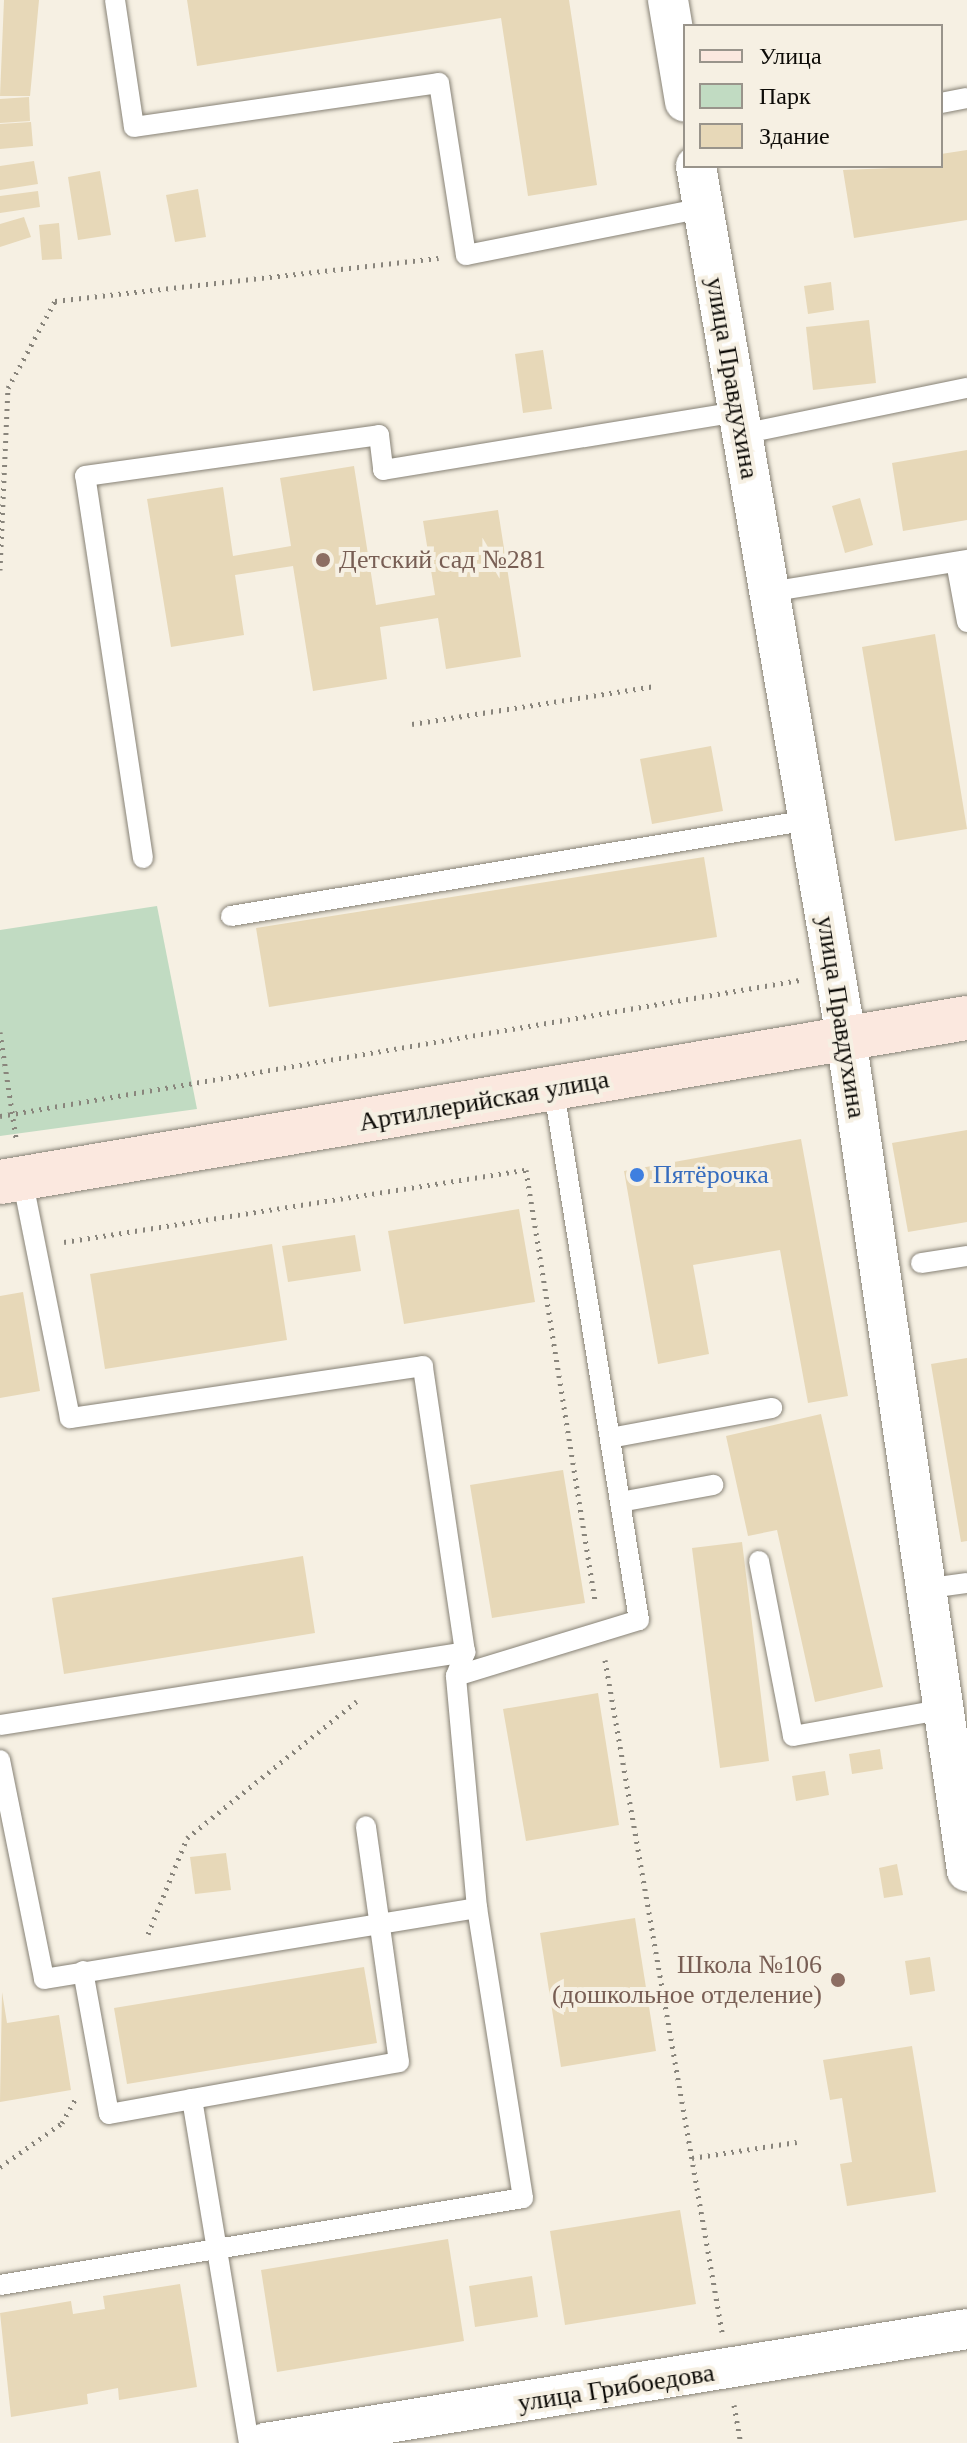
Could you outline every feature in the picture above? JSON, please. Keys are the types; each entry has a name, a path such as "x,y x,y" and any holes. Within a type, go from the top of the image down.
{"street":[{"path":"668,0 683,90"},
{"name":"улица Правдухина","path":"696,168 846,1037 941,1710 962,1814 967,1871"},
{"name":"Артиллерийская улица","path":"11,1180 554,1091 967,1018"},
{"name":"улица Грибоедова","path":"265,2443 729,2371 967,2329"}],"lane":[{"path":"115,0 134,127 439,83 466,255 703,208"},
{"path":"943,103 967,98"},
{"path":"143,858 85,476 379,435 383,470 740,423 967,388"},
{"path":"769,592 962,561 967,622"},
{"path":"231,916 809,820"},
{"path":"456,1676 599,1628 639,1620 554,1091"},
{"path":"0,2285 523,2198 477,1908 456,1676 465,1652 423,1366 70,1418 36,1246 11,1180"},
{"path":"921,1263 967,1256"},
{"path":"610,1438 772,1408"},
{"path":"620,1502 713,1485"},
{"path":"759,1561 793,1736 941,1710"},
{"path":"923,1589 967,1583"},
{"path":"0,1725 465,1652"},
{"path":"0,1760 8,1846 44,1979 477,1908"},
{"path":"83,1971 109,2114 399,2062 376,1925 366,1826"},
{"path":"192,2099 249,2443"}],"path":[{"path":"0,570 8,388 55,301 466,255"},
{"path":"412,724 655,686"},
{"path":"0,1116 835,974"},
{"path":"0,1032 12,1113 11,1180"},
{"path":"36,1246 526,1170 599,1628 741,2443"},
{"path":"136,1963 187,1838 404,1661"},
{"path":"0,2167 62,2123 99,2060"},
{"path":"692,2158 797,2142"}],"green space":[{"path":"157,906 197,1109 0,1136 0,930"}],"building":[{"path":"4,0 39,0 30,96 0,96"},
{"path":"187,0 569,0 597,185 528,196 501,18 197,66"},
{"path":"29,97 30,121 0,123 0,99"},
{"path":"31,122 33,146 0,149 0,124"},
{"path":"967,150 967,220 854,238 843,170 943,168 943,154"},
{"path":"34,161 38,184 0,190 0,166"},
{"path":"100,171 111,235 78,240 68,177"},
{"path":"198,189 206,237 175,242 166,195"},
{"path":"38,191 40,207 0,213 0,196"},
{"path":"24,217 31,237 0,247 0,224"},
{"path":"59,223 62,259 42,260 39,225"},
{"path":"831,282 834,310 808,314 804,286"},
{"path":"869,320 876,383 813,390 806,327"},
{"path":"543,350 552,409 523,413 515,354"},
{"path":"967,450 967,520 903,531 892,463"},
{"path":"354,466 376,605 435,595 423,521 498,510 521,657 446,669 438,618 380,627 387,679 313,691 293,566 235,575 244,635 171,647 147,499 223,487 233,556 291,546 280,478"},
{"path":"860,498 873,545 845,553 832,506"},
{"path":"935,634 967,829 895,841 862,647"},
{"path":"711,746 723,811 652,824 640,759"},
{"path":"704,857 717,937 269,1007 256,928"},
{"path":"967,1130 967,1222 908,1232 892,1143"},
{"path":"801,1139 848,1396 808,1403 780,1250 693,1265 709,1354 658,1364 624,1171"},
{"path":"519,1209 535,1302 404,1324 388,1231"},
{"path":"355,1235 361,1271 288,1282 282,1246"},
{"path":"272,1244 287,1340 105,1369 90,1274"},
{"path":"23,1292 40,1391 0,1398 0,1296"},
{"path":"967,1358 967,1541 961,1542 931,1364"},
{"path":"821,1414 883,1687 815,1702 777,1530 748,1536 726,1436"},
{"path":"563,1470 585,1603 492,1618 470,1485"},
{"path":"742,1542 769,1761 720,1768 692,1548"},
{"path":"303,1556 315,1633 64,1674 52,1598"},
{"path":"598,1693 619,1825 526,1841 503,1709"},
{"path":"880,1749 883,1769 852,1774 849,1754"},
{"path":"825,1771 829,1795 796,1801 792,1776"},
{"path":"226,1853 231,1890 195,1894 190,1857"},
{"path":"897,1864 903,1895 884,1898 879,1868"},
{"path":"635,1918 656,2051 561,2067 540,1933"},
{"path":"930,1957 935,1991 910,1995 905,1961"},
{"path":"364,1967 377,2043 127,2084 114,2008"},
{"path":"2,1992 7,2023 59,2015 71,2090 0,2102"},
{"path":"912,2046 936,2192 847,2206 840,2164 852,2162 842,2098 830,2100 823,2060"},
{"path":"680,2210 696,2304 565,2325 550,2231"},
{"path":"448,2239 464,2341 277,2372 261,2270"},
{"path":"532,2276 538,2317 475,2327 469,2286"},
{"path":"180,2284 197,2387 119,2400 118,2388 87,2394 88,2404 11,2417 0,2313 71,2301 73,2314 105,2309 103,2296"}],"place":[{"name":"Детский сад №281","path":"323,560"},
{"name":"Пятёрочка","path":"637,1175"},
{"name":"Школа №106 (дошкольное отделение)","path":"838,1980"}]}
